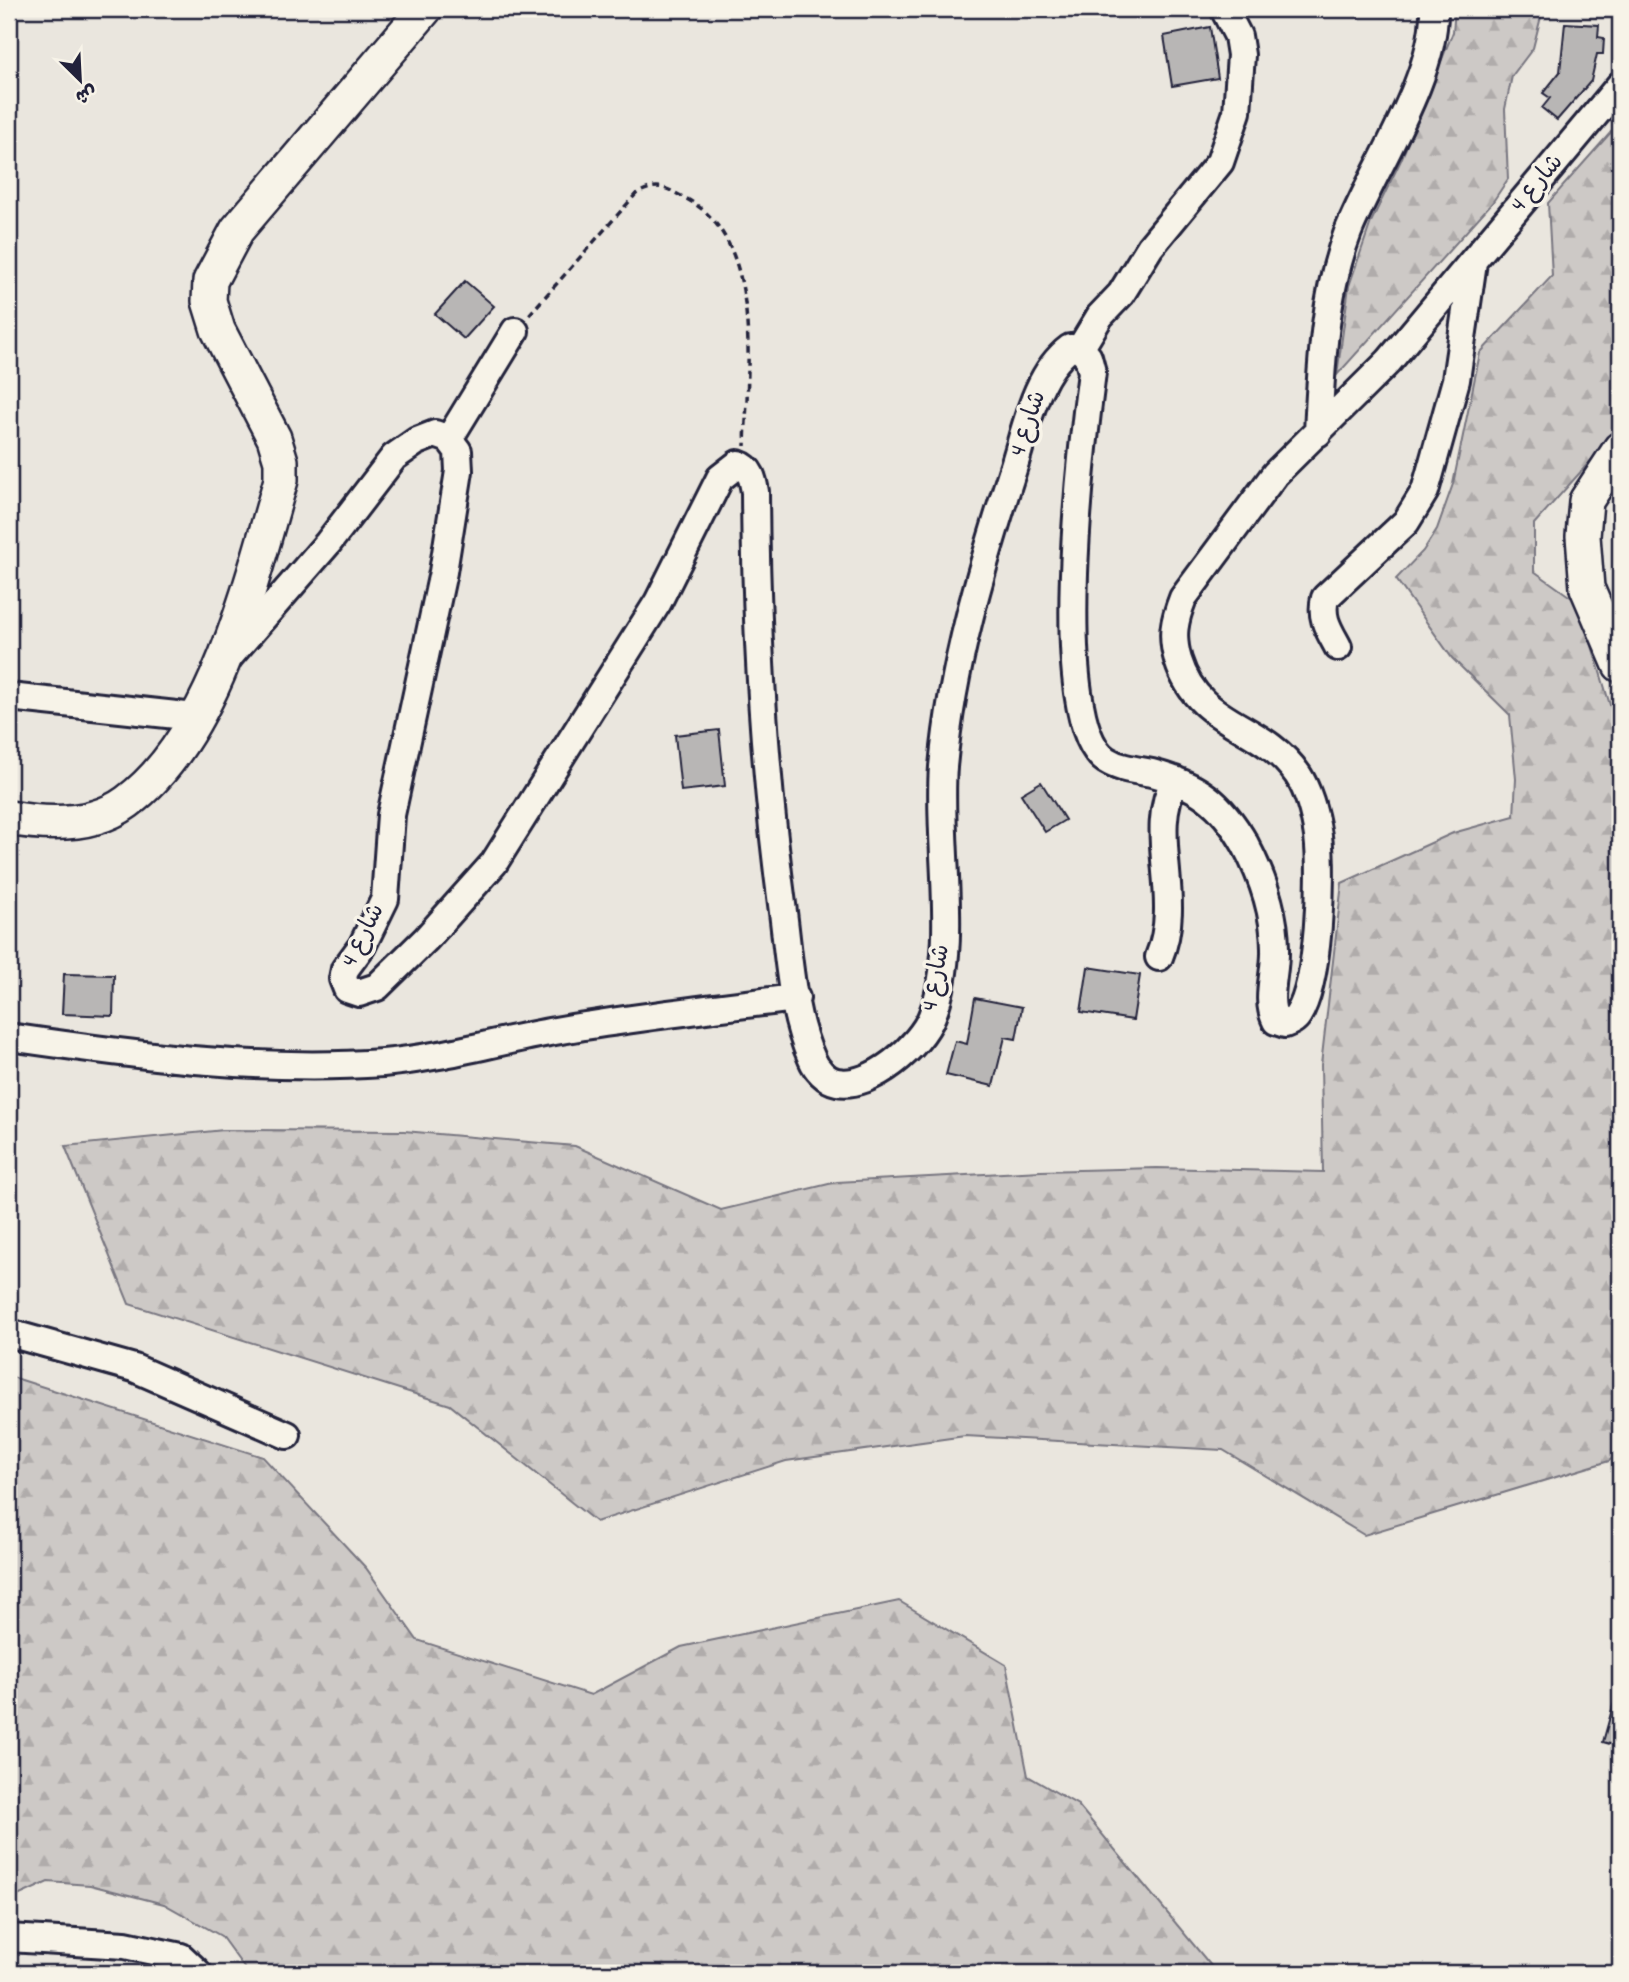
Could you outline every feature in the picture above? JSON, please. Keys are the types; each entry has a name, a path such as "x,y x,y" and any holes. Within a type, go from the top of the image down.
{"main road":[{"path":"9,818 40,824 85,821 126,803 174,754 226,662 281,480 281,461 274,438 218,330 209,301 210,281 237,230 425,9"},
{"path":"1620,449 1586,501 1583,536 1587,588 1620,665"}],"street":[{"path":"1080,349 1100,316 1121,294 1150,247 1220,162 1237,112 1241,55 1238,36 1224,9"},
{"path":"1318,433 1322,360 1348,233 1384,162 1424,62 1434,24 1434,9"},
{"name":"شارع 4","path":"449,439 458,451 459,471 443,572 391,815 385,899 362,946 345,970 343,979 347,989 359,993 377,987 398,968 494,863 659,602 720,478 729,468 738,464 749,472 755,492 757,632 769,817 801,1028 813,1062 823,1075 838,1082 857,1080 899,1059 918,1040 932,1017 942,965 946,928 943,767 968,623 1028,419 1051,365 1070,348 1080,349 1088,357 1092,372 1076,505 1075,611 1079,708 1092,744 1105,759 1126,768 1175,780 1218,804 1232,822 1259,874 1274,924 1276,951 1269,1009 1276,1021 1285,1024 1297,1018 1304,1002 1314,959 1319,880 1318,836 1311,804 1299,776 1281,755 1262,740 1200,703 1188,686 1173,642 1174,620 1183,598 1206,564 1275,474 1389,361 1620,85"},
{"path":"1338,647 1325,624 1322,609 1325,598 1406,522 1425,491 1456,380 1473,260"},
{"path":"226,662 328,543 394,457 417,441 435,434 449,439 515,331"},
{"path":"9,697 195,716"},
{"path":"1159,957 1170,922 1164,816 1166,796 1175,780"},
{"path":"9,1037 258,1065 384,1063 475,1050 601,1024 796,998"},
{"path":"9,1333 134,1368 287,1435"},
{"path":"9,1938 125,1945 181,1957 198,1973"}],"path":[{"path":"515,331 636,194 651,186 666,188 698,205 734,249 749,330 744,466"}],"green space":[{"path":"1455,9 1543,9 1533,48 1512,76 1505,109 1508,179 1492,203 1337,375 1349,286 1371,222 1401,160 1453,32"},
{"path":"1620,122 1620,428 1534,524 1534,571 1579,603 1620,738 1620,1452 1609,1461 1364,1535 1223,1450 965,1436 786,1461 596,1522 450,1405 129,1304 65,1146 224,1130 404,1131 575,1146 721,1210 837,1182 1157,1168 1323,1172 1321,1065 1342,883 1453,833 1514,816 1516,779 1510,715 1452,658 1396,579 1423,551 1437,529 1453,484 1480,353 1552,276 1548,203"},
{"path":"9,1376 263,1457 366,1568 417,1640 591,1695 681,1647 899,1601 1006,1665 1028,1776 1078,1805 1217,1973 248,1973 221,1936 164,1904 90,1885 48,1882 9,1900"}],"building":[{"path":"1565,23 1599,25 1598,37 1604,38 1603,54 1597,54 1591,81 1557,120 1542,108 1550,98 1543,93 1560,72"},
{"path":"1210,27 1218,78 1172,86 1164,36"},
{"path":"465,281 494,306 464,339 435,314"},
{"path":"719,730 725,786 681,791 675,735"},
{"path":"1041,782 1065,820 1045,832 1021,794"},
{"path":"1088,967 1140,975 1133,1020 1081,1012"},
{"path":"64,974 114,975 113,1016 62,1014"},
{"path":"975,998 1022,1007 1016,1039 1005,1037 993,1086 946,1075 955,1041 967,1044"},
{"path":"1616,1695 1620,1696 1620,1747 1603,1742"}]}
